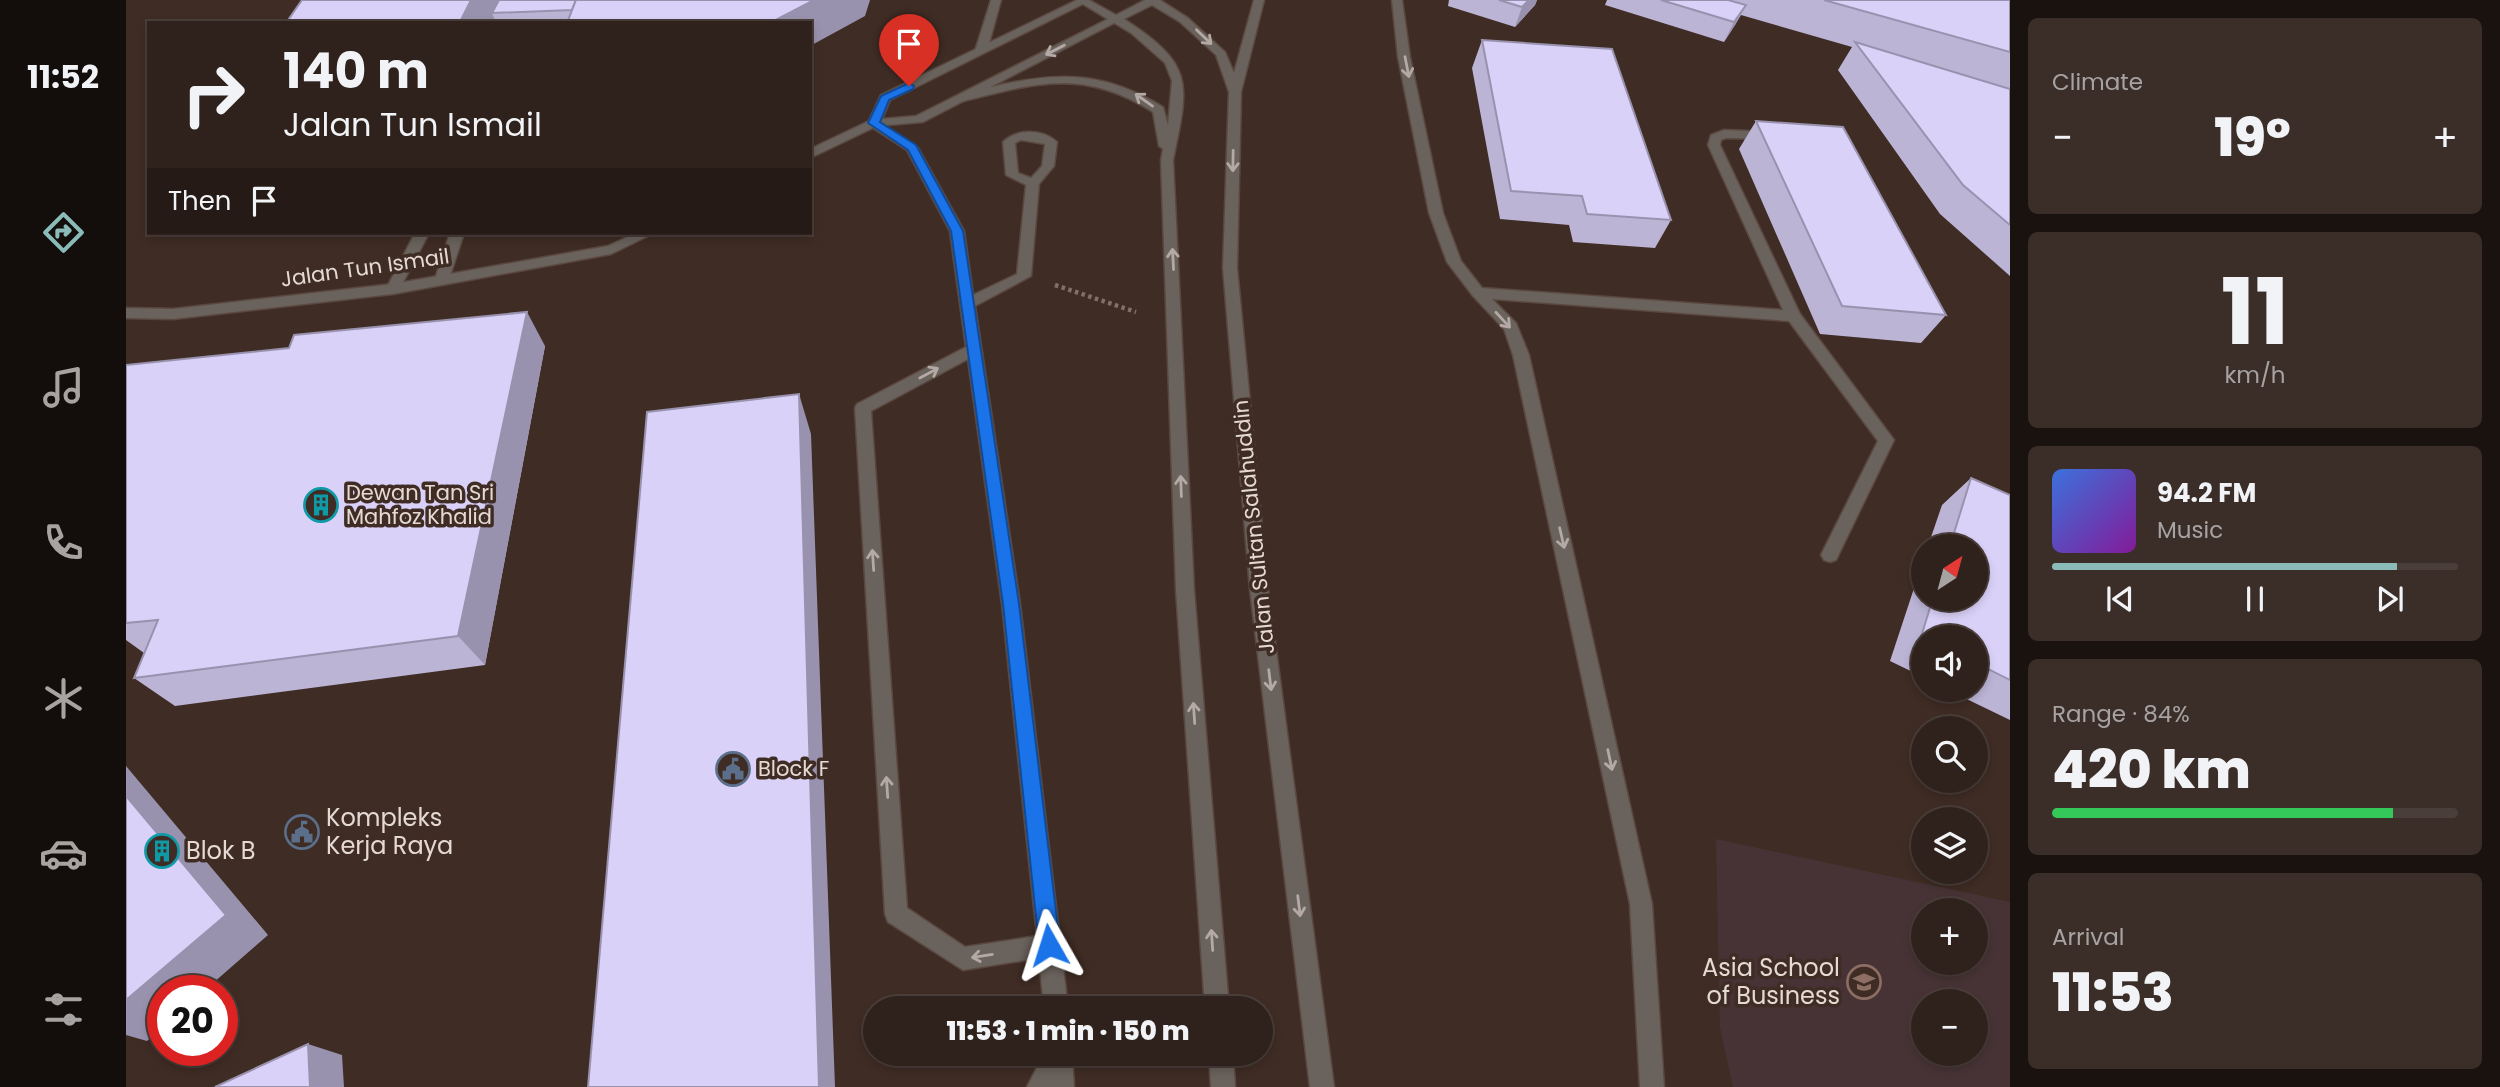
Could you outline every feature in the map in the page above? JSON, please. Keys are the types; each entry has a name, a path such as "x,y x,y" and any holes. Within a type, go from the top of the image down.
{"street":[{"path":"981,51 996,0"},
{"path":"874,123 885,98 1084,0 1155,46 1176,72 1177,106 1167,160"},
{"path":"812,153 874,123 919,119 1152,0"},
{"name":"Jalan Sultan Salahuddin","path":"1152,0 1184,20 1221,54 1235,92 1231,282 1258,589 1322,1087"},
{"path":"1235,92 1259,0"},
{"path":"1397,0 1404,57 1436,213 1454,262 1478,293 1511,327 1521,355 1641,904 1653,1087"},
{"path":"960,98 1032,80 1068,78 1103,83 1135,93 1159,110 1167,160 1185,590 1216,996"},
{"path":"874,123 912,148 957,231 1011,604 1055,996"},
{"path":"1780,135 1724,134 1715,138 1714,145 1793,316 1886,440 1830,555"},
{"path":"967,304 1024,276 1033,183"},
{"path":"393,289 421,235"},
{"path":"442,279 456,235"},
{"name":"Jalan Tun Ismail","path":"126,313 173,314 393,289 611,250 643,235"},
{"path":"1478,293 1793,316"},
{"path":"974,349 863,408 896,914 963,959 1049,945"},
{"path":"1039,1087 1051,1066"},
{"path":"1059,1066 1062,1087"},
{"path":"1222,1066 1223,1087"}],"path":[{"path":"1024,276 1175,325"}],"shaded area":[{"name":"Asia School of Business","path":"1716,839 1911,881 1911,884 1926,884 2010,902 2010,1087 1733,1087 1720,1028"}],"building":[{"path":"302,0 471,0 461,20 287,21"},
{"path":"499,0 576,0 572,10 492,13"},
{"path":"576,0 814,0 774,21 568,21"},
{"path":"1499,0 1529,0 1522,7"},
{"path":"1661,0 1728,0 1746,5 1734,22"},
{"path":"1824,0 2010,0 2010,52"},
{"path":"1482,40 1612,49 1671,220 1587,214 1582,196 1511,191"},
{"path":"1855,42 2010,89 2010,225 1963,185"},
{"path":"1756,121 1843,127 1946,315 1842,306"},
{"name":"Dewan Tan Sri Mahfoz Khalid","path":"527,312 458,636 134,678 158,620 126,623 126,365 289,348 294,335"},
{"name":"Block F","path":"799,394 819,1087 588,1087 647,412"},
{"path":"1971,478 2010,495 2010,680 1988,669 1988,625 1925,625 1929,611 1988,611 1988,534 1954,534"},
{"path":"126,796 226,915 155,975 147,975 147,982 126,1000"},
{"path":"308,1044 310,1087 215,1087"}],"place":[{"name":"Dewan Tan Sri Mahfoz Khalid","path":"321,505"},
{"name":"Block F","path":"733,769"},
{"name":"Kompleks Kerja Raya","path":"302,832"},
{"name":"Blok B","path":"162,851"},
{"name":"Asia School of Business","path":"1864,982"}],"route":[{"path":"909,86 885,98 874,123 912,148 957,231 1011,604 1049,945"}]}
